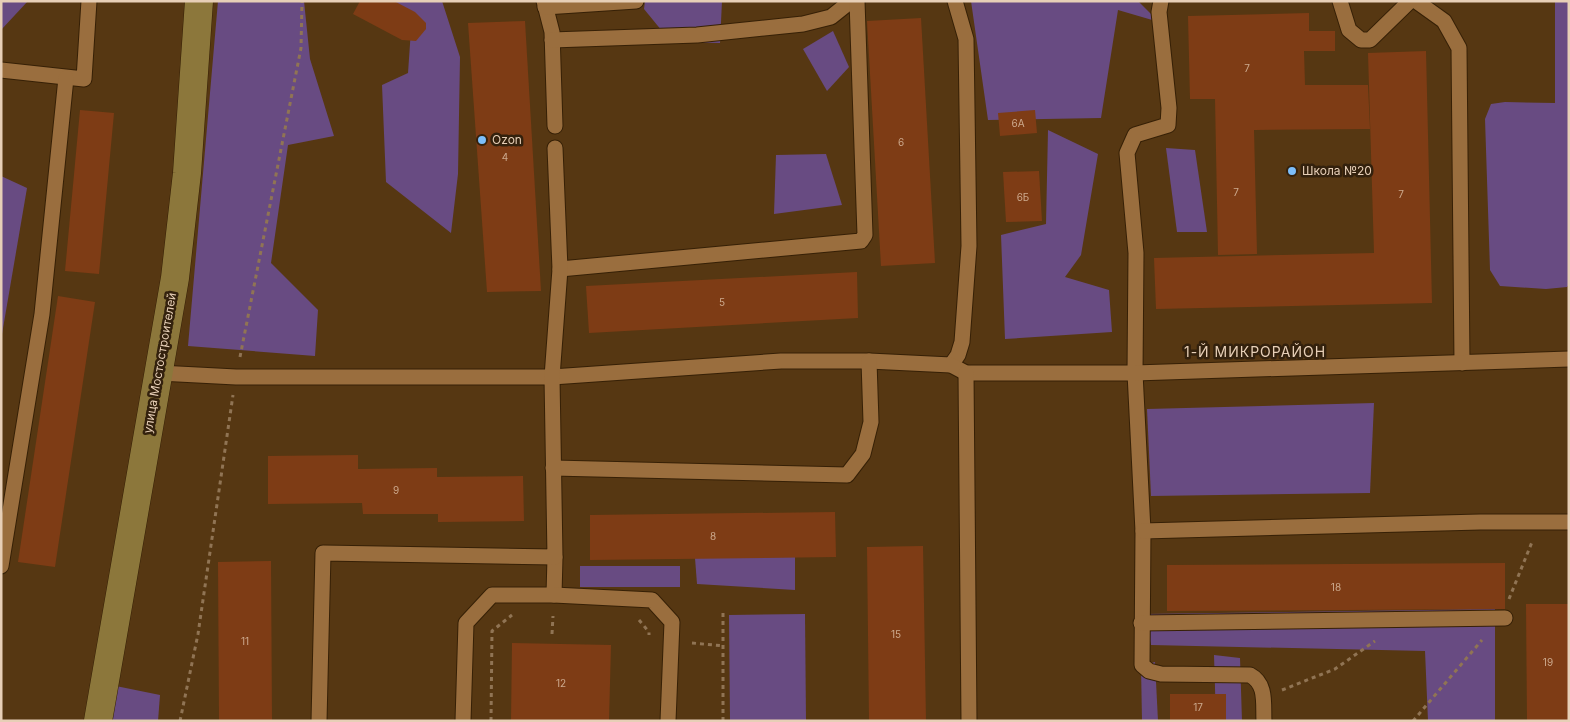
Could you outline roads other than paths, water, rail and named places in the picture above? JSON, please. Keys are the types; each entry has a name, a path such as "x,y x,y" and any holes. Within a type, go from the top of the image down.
{"main road":[{"name":"улица Мостостроителей","path":"98,721 174,278 187,173 199,1"}],"lane":[{"path":"1,70 84,79 87,65 89,1"},
{"path":"555,126 552,40 544,4 636,1"},
{"path":"552,40 697,35 803,24 831,17 851,1"},
{"path":"560,269 861,241 865,235 857,1"},
{"path":"951,365 958,356 962,342 969,246 966,39 955,1"},
{"path":"1161,1 1159,12 1169,108 1168,124 1135,135 1127,153 1136,253 1135,373 1143,531 1142,665 1149,671 1161,674 1250,675 1258,679 1262,687 1264,721"},
{"path":"1340,1 1349,30 1361,40 1370,40 1410,1"},
{"path":"1416,1 1444,21 1458,48 1462,363"},
{"path":"1,566 42,314 66,78"},
{"path":"554,595 552,377 560,269 555,148"},
{"path":"159,373 236,377 552,377 781,361 870,361 951,365 966,373 1135,373 1569,359"},
{"path":"553,468 847,475 863,454 871,422 870,361"},
{"path":"966,373 968,721"},
{"path":"1143,531 1480,522 1569,522"},
{"path":"319,721 323,554 555,557"},
{"path":"463,721 466,622 492,595 554,595 652,600 672,622 668,721"},
{"path":"1141,624 1505,618"}],"place":[{"name":"Ozon","path":"482,140"},
{"name":"Школа №20","path":"1292,171"}],"district":[{"name":"1-Й МИКРОРАЙОН","path":"1255,352"}]}
